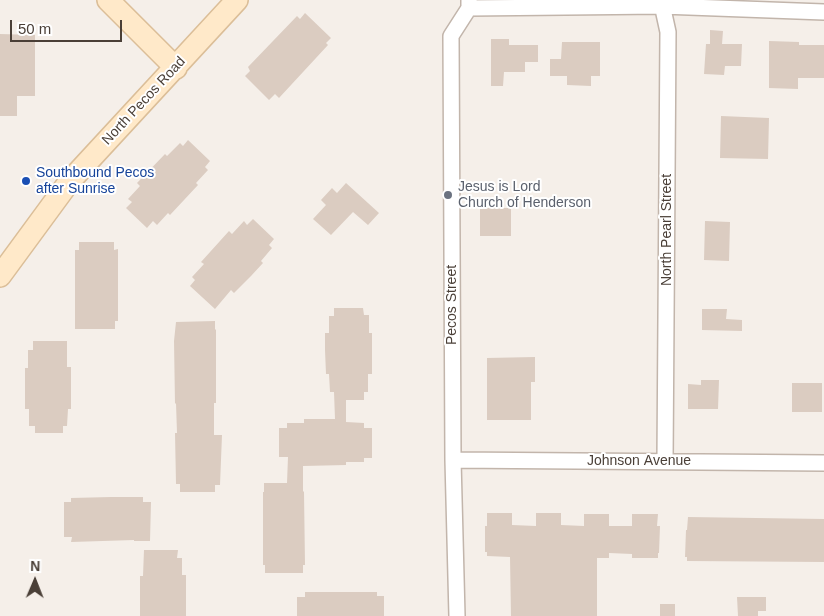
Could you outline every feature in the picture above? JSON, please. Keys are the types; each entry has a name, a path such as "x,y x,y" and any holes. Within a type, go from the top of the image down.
{"main road":[{"path":"108,0 176,68"},
{"name":"North Pecos Road","path":"0,276 69,182 237,0"}],"street":[{"path":"469,4 661,3 824,12"},
{"name":"North Pearl Street","path":"661,3 668,32 665,461"},
{"name":"Pecos Street","path":"457,616 453,460 451,36 469,4"},
{"name":"Johnson Avenue","path":"453,460 824,463"}],"building":[{"path":"305,13 331,38 326,43 328,45 279,98 275,94 269,100 245,76 250,71 248,67 297,16 300,19"},
{"path":"710,30 723,31 722,44 742,44 741,66 725,66 724,75 704,74 706,44 710,44"},
{"path":"0,34 35,35 35,96 17,96 17,116 0,116"},
{"path":"491,39 509,39 509,45 538,45 538,62 525,62 525,72 504,72 503,86 491,86"},
{"path":"769,41 799,42 799,45 824,45 824,78 798,78 798,89 769,88"},
{"path":"562,42 600,42 600,76 591,76 591,86 567,85 567,76 550,76 550,59 561,59"},
{"path":"721,116 769,118 768,159 720,158"},
{"path":"188,140 210,161 205,167 208,170 196,183 198,185 170,215 168,213 157,225 153,221 147,228 126,208 132,202 128,199 140,186 137,183 165,154 167,156 180,143 183,146"},
{"path":"346,183 379,213 368,225 353,212 331,235 313,219 326,205 321,200 332,188 337,193"},
{"path":"480,208 511,208 511,236 480,236"},
{"path":"253,219 274,239 269,245 272,248 261,261 263,263 251,276 234,293 231,290 215,309 190,286 195,280 192,277 204,264 201,262 229,231 232,234 244,221 247,225"},
{"path":"705,221 730,222 729,261 704,260"},
{"path":"79,242 114,242 114,250 118,249 118,321 115,321 115,329 75,329 75,250 79,250"},
{"path":"334,308 363,308 364,315 369,315 369,333 372,333 372,374 368,374 368,392 364,392 364,400 346,400 346,422 364,423 364,428 372,428 372,458 364,458 364,462 346,462 346,465 303,466 305,565 303,565 303,573 265,573 265,565 263,565 264,483 287,483 288,457 279,457 279,428 287,428 287,423 304,423 304,419 335,419 334,392 330,392 329,374 326,374 325,350 325,333 329,333 329,316 334,316"},
{"path":"702,309 727,309 726,319 742,320 742,331 702,330"},
{"path":"215,321 216,403 214,403 214,435 222,435 220,485 215,485 215,492 180,492 180,484 176,484 175,433 177,433 174,341 176,322"},
{"path":"33,341 67,341 67,367 71,367 71,409 68,409 67,426 63,426 63,433 35,433 35,426 29,426 29,409 25,409 25,368 28,368 28,350 33,350"},
{"path":"535,357 535,382 531,382 531,420 487,420 487,358"},
{"path":"701,380 719,380 718,409 688,409 688,384 701,385"},
{"path":"792,383 822,383 822,412 792,412"},
{"path":"143,497 143,502 151,502 150,541 71,542 72,537 64,537 64,502 71,502 71,498"},
{"path":"487,513 512,513 512,525 536,526 536,513 561,513 561,525 584,526 584,514 609,514 609,526 632,526 632,514 658,514 657,526 660,526 658,558 632,558 632,554 609,553 609,558 597,558 597,616 511,616 510,557 487,556 487,552 485,552 485,526 487,526"},
{"path":"688,517 824,519 824,562 687,561 687,557 685,557"},
{"path":"144,550 178,550 177,558 182,558 182,575 186,575 186,616 140,616 140,576 143,576"},
{"path":"305,592 377,592 377,596 384,596 384,616 297,616 297,597 305,597"},
{"path":"737,597 766,597 766,611 758,611 758,616 738,616"},
{"path":"660,604 675,604 675,616 660,616"}],"place":[{"name":"Southbound Pecos after Sunrise","path":"26,181"},
{"name":"Jesus is Lord Church of Henderson","path":"448,195"}]}
